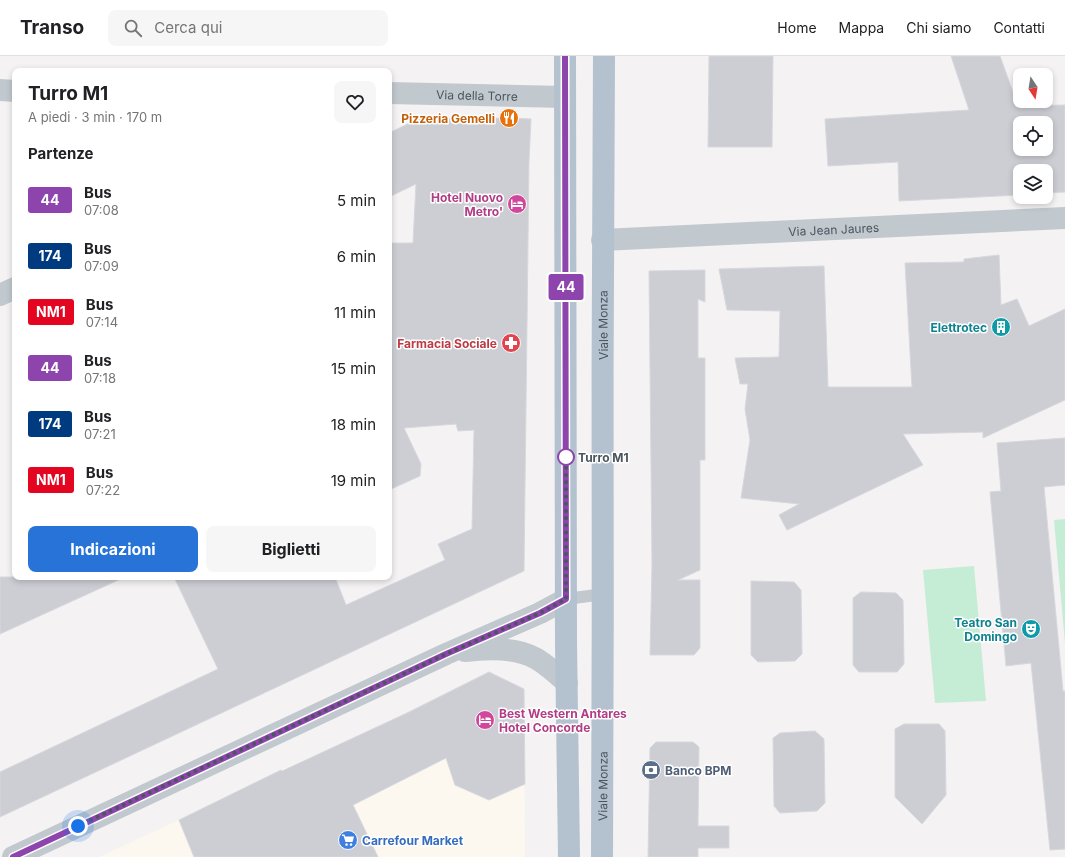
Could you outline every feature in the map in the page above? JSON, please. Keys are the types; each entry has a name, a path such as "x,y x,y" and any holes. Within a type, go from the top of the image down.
{"main road":[{"path":"565,56 566,599 569,857"},
{"name":"Viale Monza","path":"602,857 604,594 602,240 604,56"}],"street":[{"path":"0,90 12,90"},
{"name":"Via della Torre","path":"392,93 565,97"},
{"name":"Via Jean Jaures","path":"602,240 1065,218"},
{"path":"0,295 12,289"},
{"path":"13,857 446,654 540,613 566,599"},
{"path":"446,654 495,649 517,652 537,660 567,683"}],"lane":[{"path":"566,599 604,594"}],"shaded area":[{"path":"489,672 524,689 525,857 99,857 281,770 407,713"}],"green space":[{"path":"1065,519 1065,643 1054,520"},
{"path":"974,566 986,701 935,703 923,570"}],"building":[{"path":"709,56 773,56 772,147 708,147"},
{"path":"951,56 1000,56 1013,92 1013,108 1053,108 1053,105 1065,105 1065,192 1053,193 1053,164 1013,164 1013,195 899,201 898,162 828,166 825,119 969,110"},
{"path":"418,119 531,119 529,161 524,571 0,817 0,772 218,669 175,580 336,580 346,605 445,560 438,544 472,529 474,430 458,431 456,424 404,428 421,464 420,476 392,489 392,243 413,243 416,184 392,196 392,132"},
{"path":"999,255 1001,305 1017,299 1029,326 1065,309 1065,400 983,438 983,432 903,434 923,465 787,530 779,515 799,504 741,498 750,440 745,409 748,384 740,384 735,358 779,357 780,311 727,310 719,269 824,266 828,387 912,387 905,263 964,262 964,259"},
{"path":"705,270 705,302 698,299 698,358 705,358 705,460 700,460 700,570 678,580 700,580 700,648 694,655 650,655 652,565 649,271"},
{"path":"1065,438 1065,485 1044,487 1063,691 1065,691 1065,849 1050,850 1031,663 1006,666 990,492 1001,491 997,443"},
{"path":"0,577 12,577 12,580 118,580 0,634"},
{"path":"751,581 794,582 801,590 802,654 795,661 758,662 751,655"},
{"path":"861,592 896,593 903,600 904,664 897,672 859,672 853,665 853,598"},
{"path":"489,672 524,689 525,784 489,800 455,785 446,758 353,805 378,857 194,857 179,820 281,770 282,771 407,713"},
{"path":"904,724 939,724 945,731 946,795 922,824 895,797 895,729"},
{"path":"815,731 824,739 825,803 817,811 780,813 774,806 773,738 780,733"},
{"path":"656,742 693,742 699,747 698,826 729,826 729,848 698,848 698,857 648,857 650,748"}],"bus line":[{"name":"44","path":"13,857 446,654 540,613 566,599 565,56"}],"place":[{"name":"Pizzeria Gemelli","path":"509,118"},
{"name":"Hotel Nuovo Metro'","path":"517,204"},
{"name":"Elettrotec","path":"1001,327"},
{"name":"Farmacia Sociale","path":"511,343"},
{"name":"Turro M1","path":"566,457"},
{"name":"Teatro San Domingo","path":"1031,629"},
{"name":"Best Western Antares Hotel Concorde","path":"485,720"},
{"name":"Banco BPM","path":"651,770"},
{"name":"Carrefour Market","path":"348,840"}],"route":[{"path":"78,826 446,654 540,613 566,599 566,451 566,457"}]}
